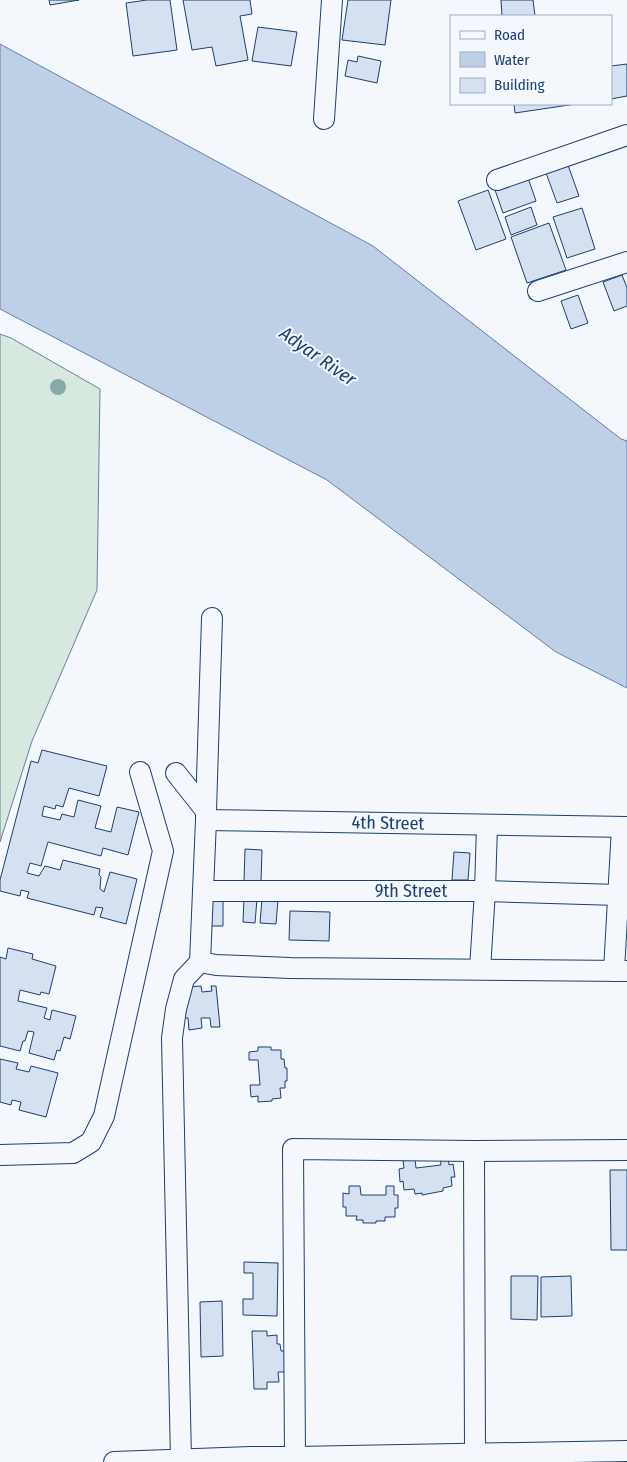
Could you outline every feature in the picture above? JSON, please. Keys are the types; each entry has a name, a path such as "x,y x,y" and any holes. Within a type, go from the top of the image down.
{"street":[{"path":"324,119 332,0"},
{"path":"497,180 627,135"},
{"path":"538,291 627,262"},
{"path":"181,1460 172,1038 176,1009 184,979 200,962 212,618"},
{"path":"0,1155 73,1154 91,1142 104,1116 163,851 140,772"},
{"path":"176,773 206,815"},
{"name":"4th Street","path":"206,815 487,825 624,827"},
{"path":"480,969 487,825"},
{"path":"200,962 216,965 290,968 621,971 618,895 624,827"},
{"name":"9th Street","path":"203,891 485,891 618,895"},
{"path":"295,1458 293,1148 474,1151 627,1150"},
{"path":"474,1151 475,1453"},
{"path":"114,1462 251,1457 396,1459 475,1453 627,1451"}],"shaded area":[{"path":"0,334 11,338 100,389 97,590 32,741 0,842"}],"water":[{"name":"Adyar River","path":"0,44 373,246 621,439 627,441 627,688 556,652 327,480 0,309"}],"building":[{"path":"49,0 79,0 50,5"},
{"path":"147,0 170,0 177,50 133,56 126,3"},
{"path":"183,0 250,0 252,14 240,16 248,60 216,66 212,47 192,50"},
{"path":"348,0 391,0 385,45 342,40"},
{"path":"501,0 533,0 535,15 502,15"},
{"path":"258,27 297,32 291,66 252,61"},
{"path":"358,56 381,61 377,83 345,76 348,60 357,62"},
{"path":"627,64 627,96 612,99 612,66"},
{"path":"514,105 569,105 515,113"},
{"path":"568,165 579,196 557,203 546,173"},
{"path":"527,175 536,201 503,213 494,187"},
{"path":"488,190 506,239 476,250 458,201"},
{"path":"531,207 537,225 511,235 505,217"},
{"path":"582,208 595,249 567,258 553,217"},
{"path":"549,223 566,270 527,283 511,237"},
{"path":"622,275 627,288 627,306 614,311 603,282"},
{"path":"578,295 588,323 571,329 561,301"},
{"path":"42,750 107,766 99,796 69,788 63,807 56,805 55,809 44,806 42,816 60,820 62,814 74,817 78,800 101,806 95,828 111,832 117,807 139,812 128,855 103,848 101,856 48,842 41,866 30,863 27,873 39,876 45,866 60,870 63,860 100,869 100,889 104,892 110,872 137,879 126,924 100,917 103,908 96,907 94,915 27,898 29,892 21,890 20,896 0,891 0,880 31,761 38,763"},
{"path":"245,849 262,850 261,882 244,882"},
{"path":"454,852 470,853 468,880 452,880"},
{"path":"244,898 257,899 255,923 243,922"},
{"path":"205,899 223,899 223,926 206,926"},
{"path":"262,899 278,900 276,924 260,923"},
{"path":"290,911 330,912 329,941 289,940"},
{"path":"8,948 33,954 32,959 56,966 49,994 41,992 40,995 20,990 18,1001 47,1008 44,1018 50,1020 52,1010 76,1016 70,1039 64,1037 60,1051 57,1050 54,1060 29,1053 34,1032 28,1031 20,1051 0,1046 0,957 6,959"},
{"path":"201,986 202,992 212,991 211,986 216,986 220,1027 211,1027 210,1018 201,1018 202,1028 189,1030 188,1018 185,1018 183,998 187,987"},
{"path":"258,1047 271,1047 271,1050 281,1050 281,1059 284,1059 285,1068 287,1068 287,1081 285,1081 285,1088 280,1088 281,1098 258,1102 258,1096 251,1097 250,1085 260,1085 258,1060 249,1060 249,1052 258,1051"},
{"path":"0,1059 18,1063 16,1069 29,1072 31,1066 58,1073 46,1117 19,1110 21,1102 12,1100 11,1105 0,1102"},
{"path":"448,1155 449,1165 453,1164 455,1177 451,1177 452,1186 443,1188 443,1191 422,1195 422,1193 415,1194 414,1189 404,1190 403,1181 400,1182 399,1169 404,1168 403,1161 415,1159 416,1168 441,1165 440,1156"},
{"path":"610,1170 627,1170 627,1250 611,1250"},
{"path":"349,1186 360,1186 361,1195 386,1195 386,1186 394,1186 394,1195 398,1195 398,1208 395,1208 395,1217 385,1217 385,1221 376,1221 376,1223 363,1223 363,1220 356,1220 357,1216 346,1216 346,1207 343,1207 343,1193 349,1194"},
{"path":"244,1262 278,1263 277,1316 243,1315 243,1299 253,1299 253,1273 244,1273"},
{"path":"511,1276 538,1276 537,1320 511,1319"},
{"path":"571,1276 572,1316 541,1317 541,1277"},
{"path":"222,1301 223,1356 201,1357 200,1302"},
{"path":"252,1331 267,1331 267,1336 277,1335 277,1344 280,1344 281,1351 285,1351 285,1372 278,1372 279,1382 267,1382 267,1389 254,1389"}]}
